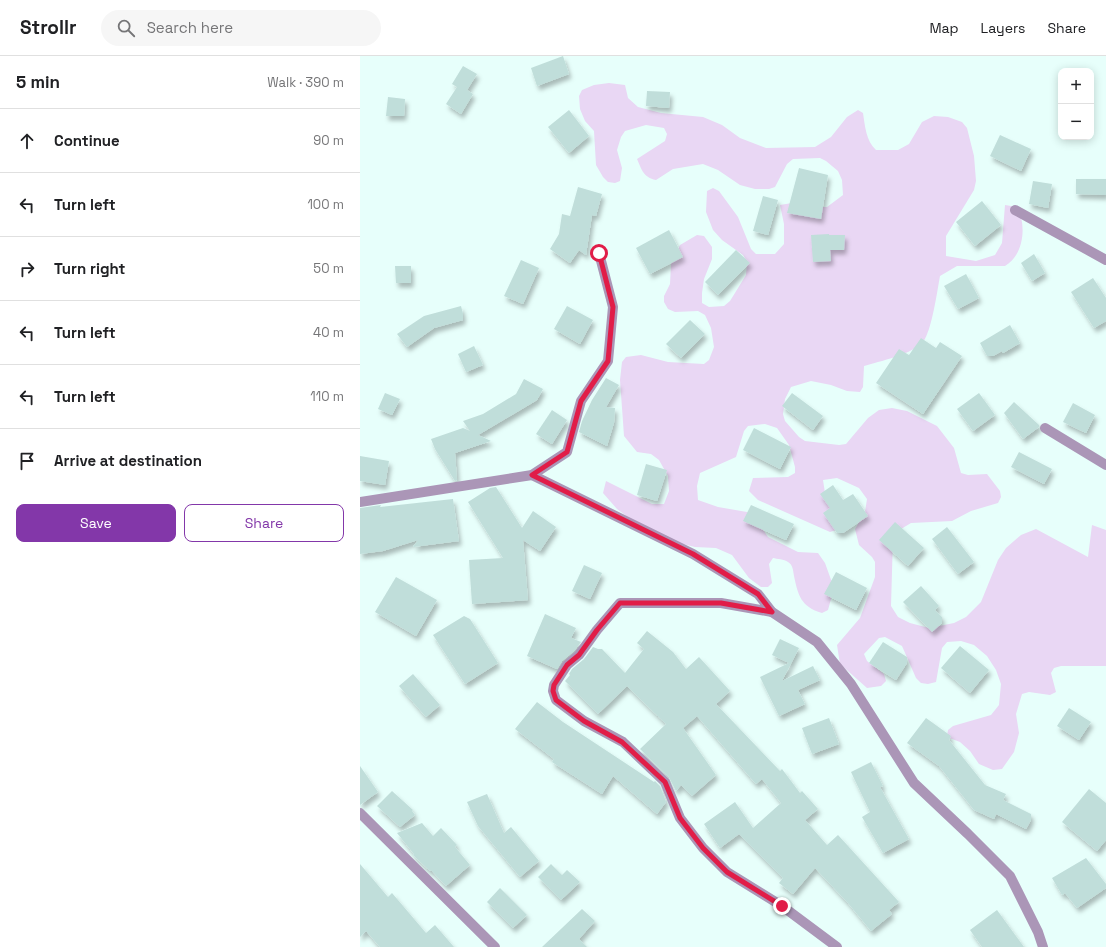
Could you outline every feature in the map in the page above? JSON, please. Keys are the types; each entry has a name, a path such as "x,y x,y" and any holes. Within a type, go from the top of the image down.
{"street":[{"path":"1015,210 1106,260"},
{"path":"360,502 532,475 567,452 581,401 608,361 613,307 599,253"},
{"path":"1045,428 1106,465"},
{"path":"532,475 693,554 758,594 772,612 817,642 851,684 914,783 1010,876 1038,932 1043,947"},
{"path":"772,612 721,603 620,603 597,630 579,655 567,665 554,685 553,691 556,700 584,721 622,742 665,782 680,818 703,848 727,872 782,906 837,947"},
{"path":"360,813 495,947"}],"shaded area":[{"path":"609,83 625,85 628,98 638,107 661,113 703,117 722,125 740,138 766,148 815,147 831,137 847,117 858,110 863,113 868,138 876,150 898,150 909,144 922,122 934,116 948,117 962,122 967,128 974,156 976,181 974,190 946,236 946,256 976,261 995,255 1002,243 1005,205 1017,207 1022,222 1023,231 1020,247 1016,255 1005,266 957,266 940,276 929,329 923,342 919,346 896,357 864,366 863,387 860,392 847,391 831,385 811,381 791,387 785,399 783,414 785,421 799,437 805,441 839,445 846,444 868,418 879,410 892,408 907,411 937,426 954,448 961,473 968,475 987,474 1000,491 1001,497 998,503 971,511 952,521 911,523 896,532 893,537 891,606 898,617 910,623 929,628 954,623 966,617 981,602 998,560 1006,548 1021,535 1036,529 1088,557 1092,525 1106,530 1106,666 1061,666 1054,668 1051,673 1056,692 1050,695 1029,692 1022,694 1016,714 1019,733 1014,752 1002,769 993,770 979,764 970,751 960,742 947,737 948,730 953,726 991,715 999,705 1001,684 996,670 987,656 974,645 961,641 947,642 942,648 936,682 928,684 921,683 916,678 902,646 885,637 879,638 864,654 867,661 884,674 886,681 881,686 867,688 840,664 837,645 860,618 875,577 875,562 872,557 859,545 855,529 865,512 867,499 859,488 837,478 823,480 825,493 837,524 836,530 830,532 758,500 749,491 753,478 788,477 795,473 795,467 789,445 777,428 765,424 748,426 744,431 736,457 700,473 697,486 698,500 718,507 747,512 757,521 768,537 798,552 818,553 825,563 834,588 828,610 822,613 805,604 797,589 790,563 773,558 769,564 772,583 768,587 761,587 749,578 732,555 716,548 695,547 671,541 640,526 617,509 603,493 606,481 652,504 664,504 669,491 668,476 659,460 651,454 637,452 624,436 620,380 622,362 626,357 641,355 668,362 704,364 709,360 714,347 711,328 705,315 698,311 675,312 668,309 664,302 664,296 670,284 671,264 680,245 697,235 704,236 712,247 712,259 704,279 702,293 702,303 709,307 724,306 730,301 746,275 747,262 743,255 722,240 713,230 706,212 707,191 713,188 719,191 738,217 751,249 756,254 775,254 784,244 784,224 780,205 804,201 816,207 827,207 843,195 842,180 838,171 820,158 793,159 787,164 775,187 769,189 755,189 740,185 718,170 703,164 673,169 656,180 652,179 642,170 637,159 665,141 667,134 664,128 646,125 625,131 621,137 617,150 622,168 620,181 615,183 608,182 603,177 596,165 594,131 585,121 580,109 579,96 582,90 594,85"}],"building":[{"path":"563,56 569,74 537,86 531,68"},
{"path":"463,66 477,74 467,90 473,94 461,114 446,104 457,87 452,84"},
{"path":"647,91 670,92 669,108 646,106"},
{"path":"388,97 405,99 404,116 386,116"},
{"path":"569,110 589,136 569,153 548,127"},
{"path":"1000,135 1031,149 1021,171 990,156"},
{"path":"799,168 828,175 821,219 787,213"},
{"path":"1076,179 1106,179 1106,195 1076,194"},
{"path":"1033,181 1052,184 1048,208 1029,204"},
{"path":"578,187 602,194 596,216 592,215 586,255 579,250 570,263 550,249 559,234 562,214 570,216"},
{"path":"763,196 778,200 768,235 753,231"},
{"path":"982,201 1001,225 975,246 956,222"},
{"path":"669,230 683,257 650,274 636,248"},
{"path":"811,235 845,235 844,250 830,250 831,261 813,262"},
{"path":"736,250 750,263 718,295 705,282"},
{"path":"1034,254 1045,273 1032,281 1021,263"},
{"path":"521,260 539,268 523,304 504,296"},
{"path":"395,266 411,266 411,283 396,283"},
{"path":"966,274 979,298 958,309 944,286"},
{"path":"1093,278 1106,298 1106,321 1094,328 1071,292"},
{"path":"461,306 463,320 434,328 407,347 397,334 424,316"},
{"path":"567,306 593,320 580,344 554,329"},
{"path":"690,320 705,334 681,358 666,344"},
{"path":"1010,325 1020,343 1003,353 1002,351 993,356 987,356 980,343"},
{"path":"921,338 936,348 940,342 962,356 923,414 876,383 899,349 909,355"},
{"path":"474,346 483,365 466,372 458,354"},
{"path":"606,378 619,385 606,407 615,408 614,423 607,446 579,432 582,421 592,400"},
{"path":"524,379 543,389 537,400 478,435 491,441 455,453 457,480 455,481 435,449 431,439 463,428 470,431 463,421 483,414 516,394"},
{"path":"385,393 400,399 392,415 378,409"},
{"path":"792,393 823,416 813,430 782,406"},
{"path":"979,393 995,415 973,431 957,409"},
{"path":"1014,402 1039,425 1039,427 1023,439 1004,413"},
{"path":"1073,403 1095,415 1086,433 1063,422"},
{"path":"552,410 567,420 552,444 536,434"},
{"path":"754,428 791,447 780,469 743,450"},
{"path":"1019,452 1052,469 1044,484 1011,467"},
{"path":"360,456 389,461 385,485 360,481"},
{"path":"646,464 667,470 657,501 637,495"},
{"path":"833,485 843,500 853,494 868,516 843,533 837,533 823,513 830,508 820,494"},
{"path":"496,487 522,528 533,511 556,527 540,551 523,540 528,600 472,604 469,560 503,558 468,502 490,488"},
{"path":"453,499 459,541 413,547 418,540 383,551 360,554 360,508"},
{"path":"751,505 794,524 786,540 743,521"},
{"path":"895,522 924,548 908,566 879,540"},
{"path":"947,527 974,562 958,574 932,539"},
{"path":"584,565 602,573 590,599 572,591"},
{"path":"836,572 867,588 856,610 824,594"},
{"path":"396,577 437,600 416,636 375,612"},
{"path":"921,586 939,606 935,610 942,617 942,623 932,632 903,602"},
{"path":"545,614 576,628 571,638 581,642 574,651 562,661 557,669 527,656"},
{"path":"464,616 470,619 498,663 465,684 433,635"},
{"path":"647,631 673,652 686,669 699,657 730,691 716,704 780,771 782,769 800,793 802,791 818,809 805,820 827,845 838,835 899,902 889,910 892,914 871,931 848,903 815,868 793,894 779,883 783,878 739,834 720,848 704,824 735,802 753,828 781,803 762,779 756,784 697,716 683,728 716,775 692,796 681,785 676,791 669,777 640,749 666,724 627,686 598,714 565,681 570,675 569,674 572,669 584,659 593,647 602,649 625,673 644,649 637,643"},
{"path":"780,639 799,648 782,681 813,666 820,680 798,690 805,704 779,716 760,677 789,663 772,655"},
{"path":"883,642 907,657 907,663 896,680 869,663"},
{"path":"960,646 989,670 970,693 941,668"},
{"path":"413,674 440,705 426,717 399,686"},
{"path":"537,702 563,722 654,782 655,781 660,786 666,802 657,814 613,776 602,794 552,762 554,759 515,729"},
{"path":"1069,708 1091,722 1079,740 1057,726"},
{"path":"829,718 839,744 812,754 802,728"},
{"path":"926,718 951,736 949,740 985,785 1006,794 1003,800 1031,814 1031,820 1026,829 996,814 994,819 974,810 939,766 907,743"},
{"path":"871,762 883,786 880,787 909,839 883,853 862,817 870,812 851,772"},
{"path":"360,766 378,792 360,805"},
{"path":"1089,789 1106,803 1106,840 1097,851 1062,822"},
{"path":"392,791 413,810 412,811 415,815 400,827 377,806"},
{"path":"487,794 504,833 511,827 539,861 520,877 478,826 467,802"},
{"path":"422,823 433,836 441,828 457,845 455,847 470,865 446,886 431,870 430,871 413,855 414,854 397,833"},
{"path":"1086,858 1106,884 1106,888 1077,908 1065,893 1062,895 1052,878"},
{"path":"360,864 388,897 392,893 426,933 435,925 454,947 380,947 366,931 360,937"},
{"path":"551,864 562,875 567,870 580,882 561,900 538,877"},
{"path":"500,888 527,915 513,928 487,902"},
{"path":"582,909 595,921 579,939 587,947 542,947"},
{"path":"997,910 1024,947 982,947 970,930"}],"route":[{"path":"599,253 613,307 608,361 581,401 567,452 532,475 693,554 758,594 772,612 721,603 620,603 597,630 579,655 567,665 554,685 553,691 556,700 584,721 622,742 665,782 680,818 703,848 727,872 782,906"}]}
